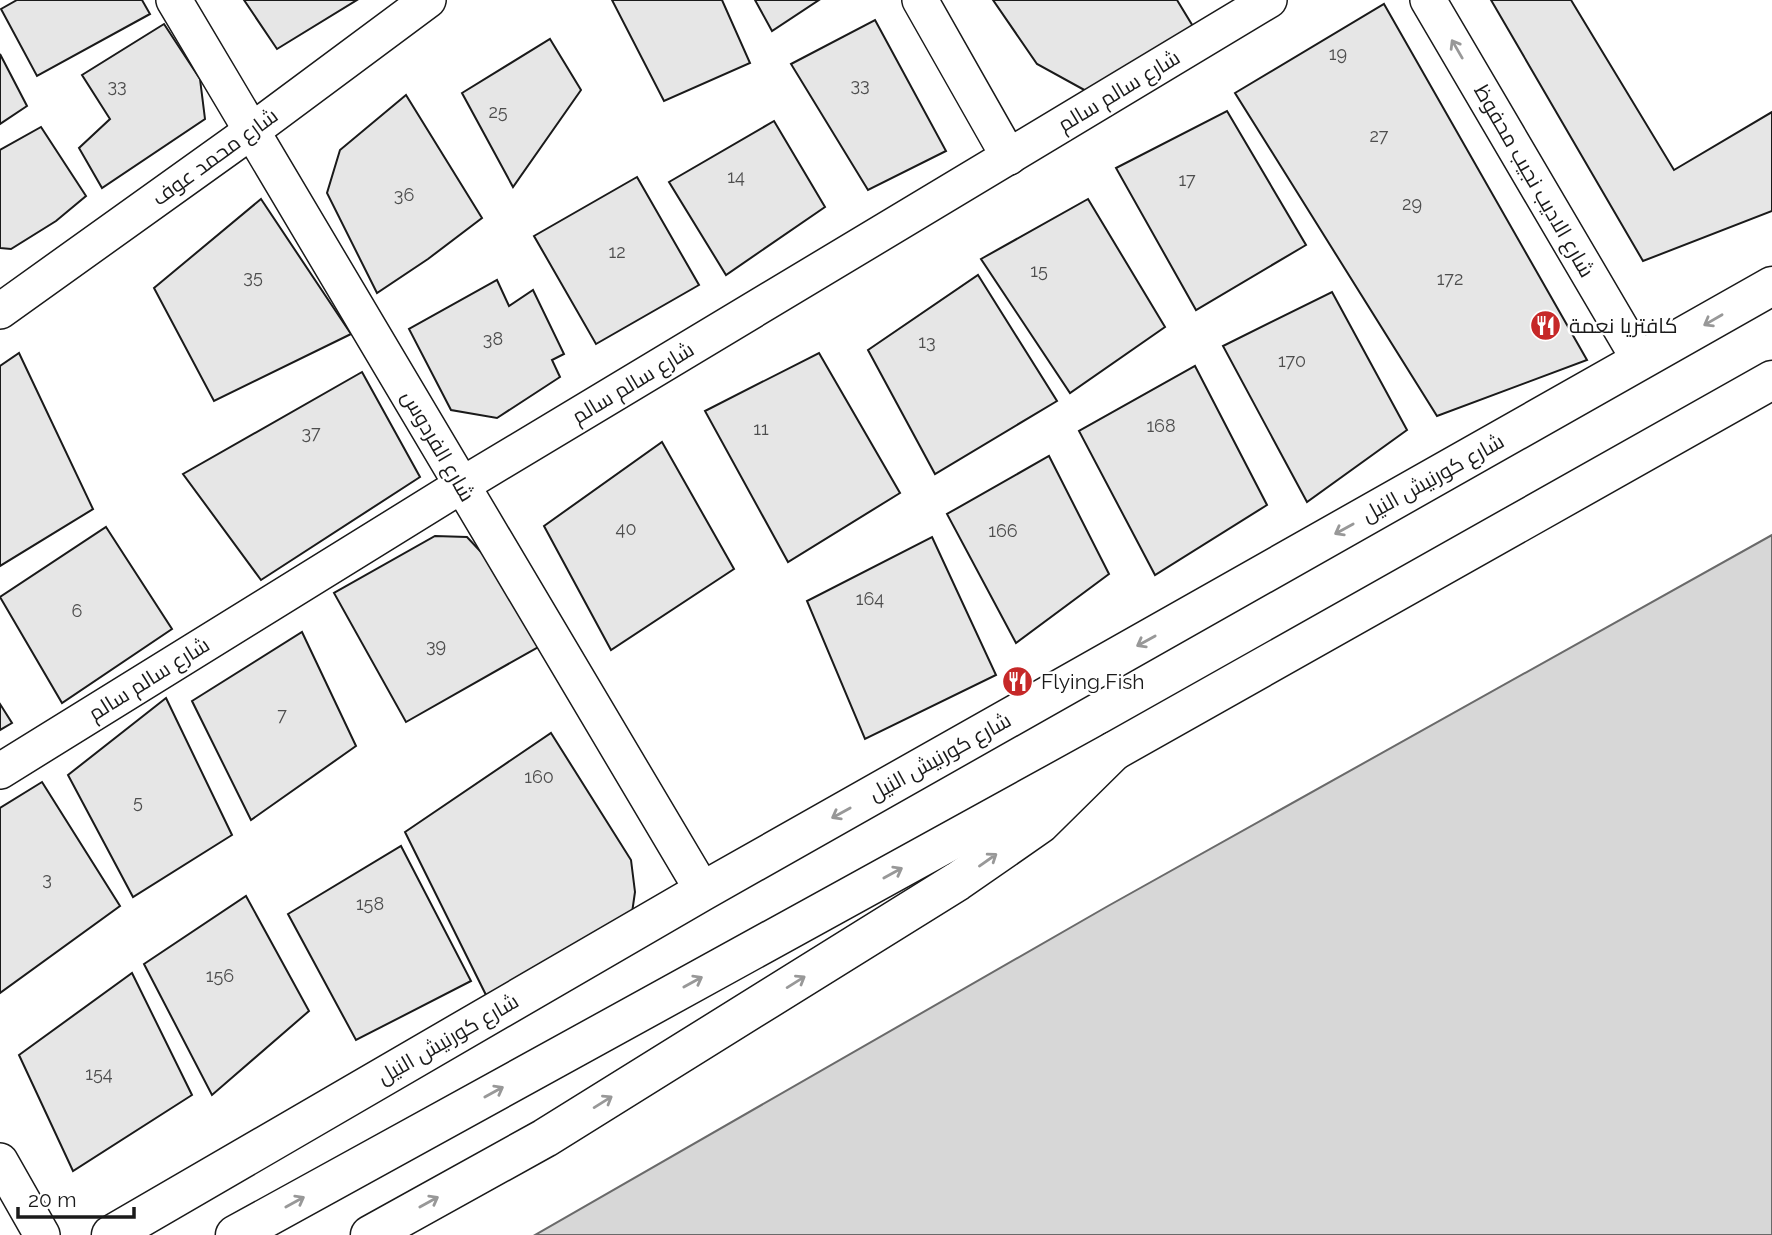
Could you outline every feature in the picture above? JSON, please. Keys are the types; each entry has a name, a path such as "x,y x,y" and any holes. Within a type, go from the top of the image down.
{"main road":[{"name":"شارع كورنيش النيل","path":"111,1235 703,891 1772,286"},
{"path":"235,1235 1114,751 1772,380"},
{"path":"370,1235 545,1138 958,881 1040,824 1114,751"}],"street":[{"name":"شارع الفردوس","path":"174,0 703,891"},
{"name":"شارع محمد عوف","path":"0,311 253,130 428,0"},
{"path":"920,0 1009,157"},
{"name":"شارع سالم سالم","path":"0,771 462,485 1269,0"},
{"name":"شارع الاديب نجيب محفوظ","path":"1428,0 1640,362"},
{"path":"0,1161 42,1235"}],"shaded area":[{"path":"1772,535 1772,1235 535,1235 1108,906"}],"building":[{"path":"17,0 142,0 150,14 37,76 1,9"},
{"path":"244,0 357,0 277,49"},
{"path":"612,0 722,0 750,63 664,101"},
{"path":"755,0 819,0 772,31"},
{"path":"993,0 1177,0 1194,28 1088,92 1037,64"},
{"path":"1491,0 1571,0 1674,170 1772,112 1772,211 1643,261"},
{"path":"1384,4 1587,360 1437,416 1235,93"},
{"path":"875,20 946,151 868,190 791,64"},
{"path":"164,24 200,79 205,119 102,188 79,148 110,119 82,75"},
{"path":"550,39 581,90 513,187 462,93"},
{"path":"0,54 27,106 0,124"},
{"path":"406,95 482,218 377,293 327,193 340,150"},
{"path":"1227,111 1306,245 1196,310 1116,168"},
{"path":"774,121 825,207 726,275 669,182"},
{"path":"41,127 86,196 56,221 11,249 0,248 0,150"},
{"path":"637,177 699,285 596,344 534,236"},
{"path":"261,199 351,334 214,401 154,288"},
{"path":"1088,199 1165,327 1070,393 981,259"},
{"path":"978,275 1057,401 935,474 868,350"},
{"path":"497,280 509,306 533,290 564,354 552,360 560,377 497,418 451,410 409,329"},
{"path":"1332,292 1407,430 1307,502 1223,346"},
{"path":"19,353 93,509 0,566 0,366"},
{"path":"819,353 900,493 788,562 705,411"},
{"path":"1195,366 1267,505 1155,575 1079,431"},
{"path":"362,372 420,477 261,580 183,474"},
{"path":"662,442 734,569 611,650 544,526"},
{"path":"1049,456 1109,574 1016,643 947,514"},
{"path":"106,527 172,629 62,703 0,597"},
{"path":"435,536 467,537 495,567 540,646 406,722 334,593"},
{"path":"932,537 996,675 865,739 807,601"},
{"path":"302,632 356,746 251,820 192,701"},
{"path":"166,698 232,835 133,897 68,775"},
{"path":"0,704 12,723 0,730"},
{"path":"551,733 631,860 635,892 632,913 488,999 405,832"},
{"path":"42,782 120,906 0,993 0,808"},
{"path":"401,846 471,981 356,1040 288,914"},
{"path":"246,896 309,1011 212,1095 144,964"},
{"path":"132,973 192,1095 73,1171 19,1055"}],"place":[{"name":"كافتريا نعمة","path":"1546,326"},
{"name":"Flying Fish","path":"1018,682"}]}
